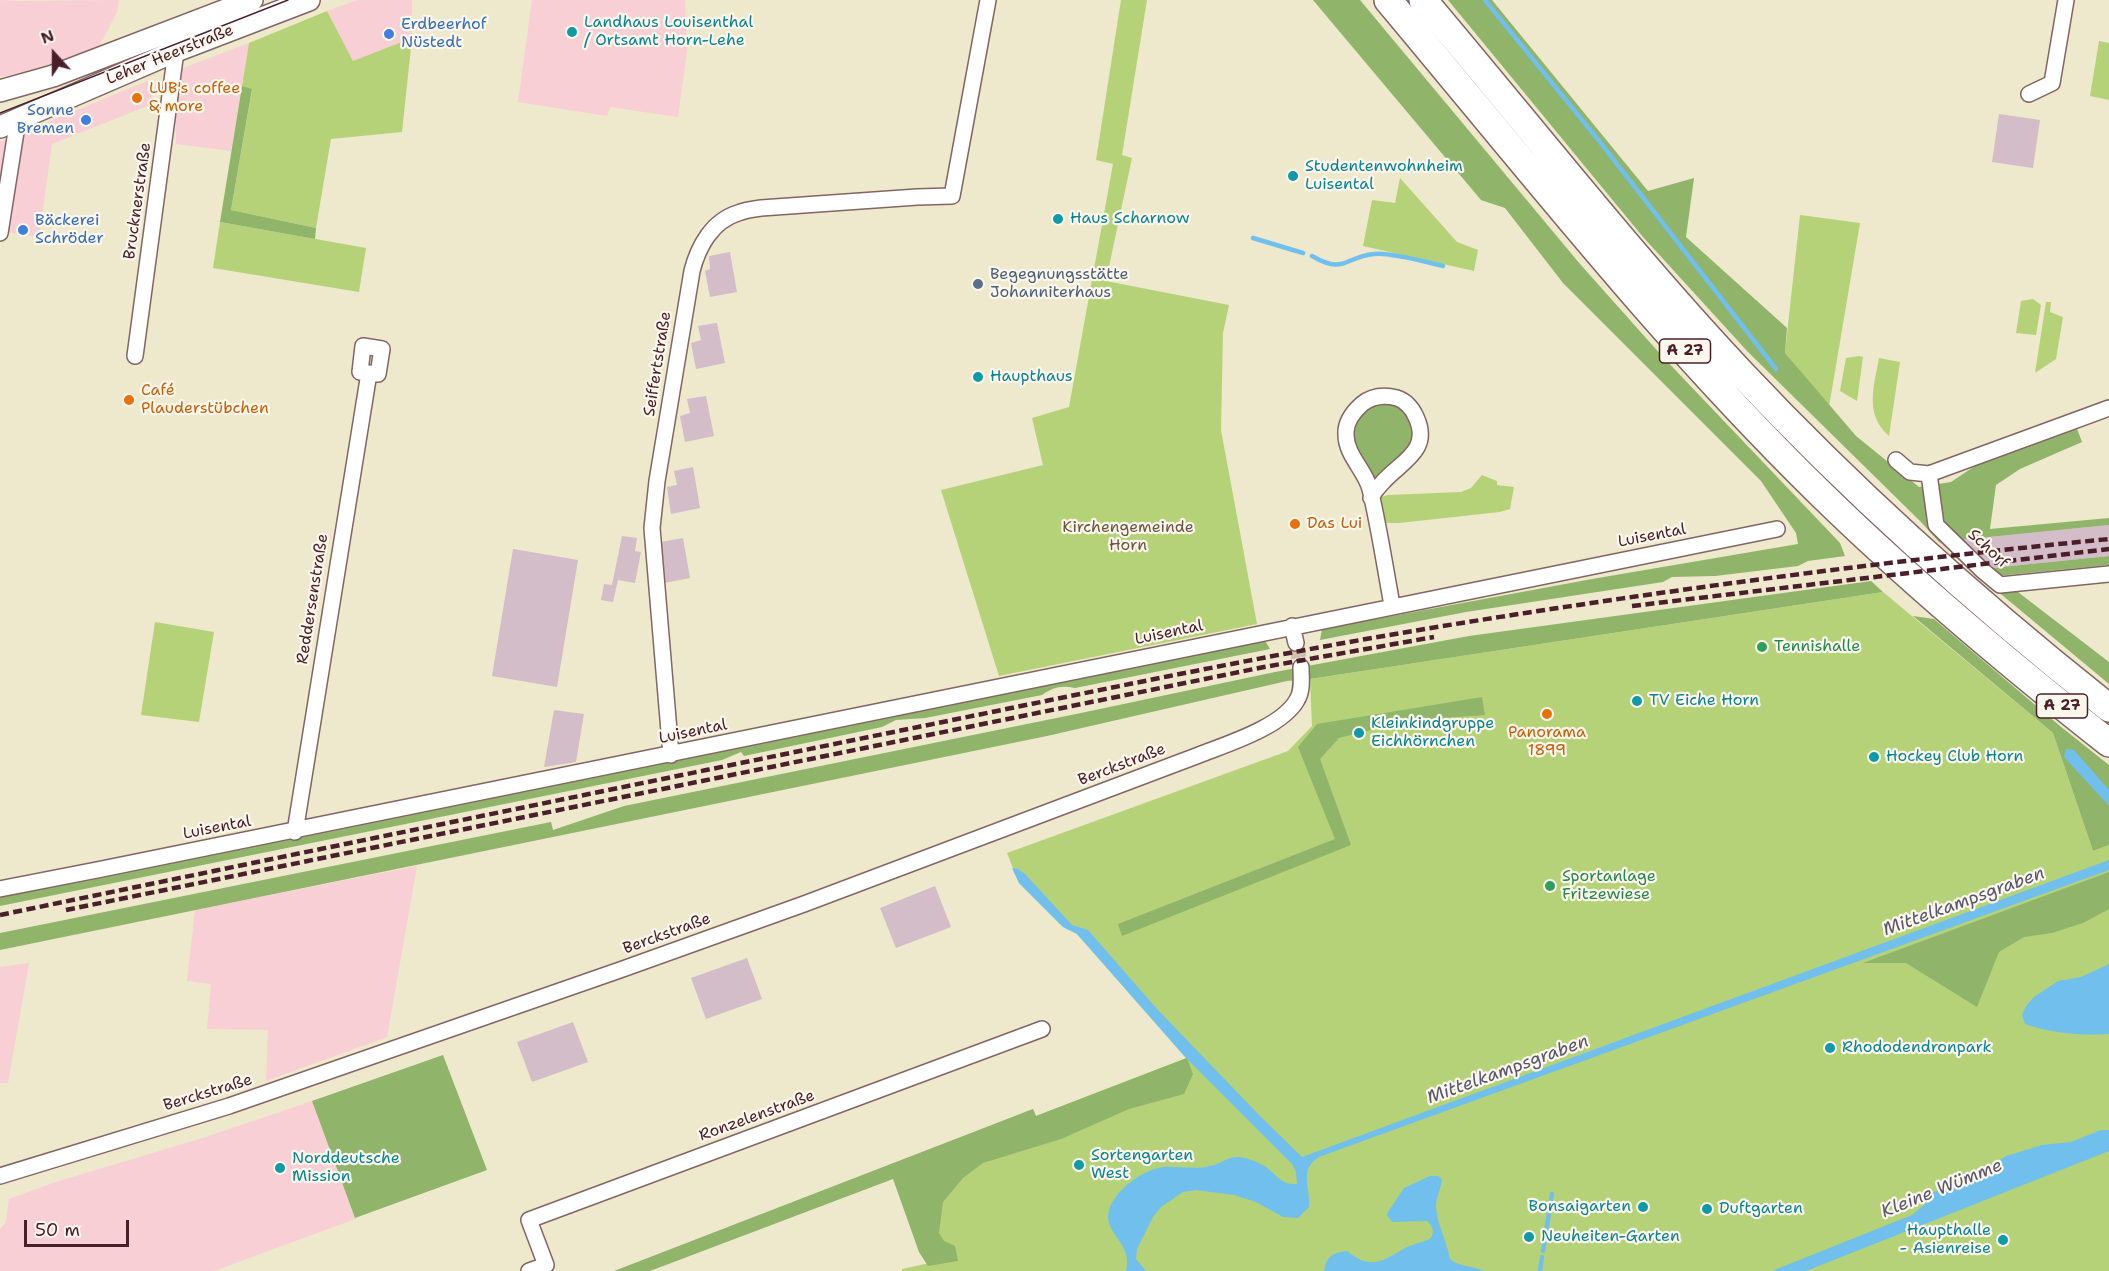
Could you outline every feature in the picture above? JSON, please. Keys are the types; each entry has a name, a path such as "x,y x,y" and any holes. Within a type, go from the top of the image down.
{"highway":[{"name":"A 27","path":"1388,0 1639,300 1722,392 1812,485 1938,602 2016,669 2109,743"},
{"name":"A 27","path":"1423,0 1658,281 1839,474 1952,578 2032,647 2109,708"}],"main road":[{"name":"Leher Heerstraße","path":"0,91 53,76 252,0"},
{"name":"Leher Heerstraße","path":"9,123 176,51 309,0"}],"street":[{"name":"Seiffertstraße","path":"671,755 652,528 659,470 692,271 698,250 717,224 736,213 761,208 917,196 952,196 988,0"},
{"path":"2029,94 2052,83 2066,0"},
{"name":"Brucknerstraße","path":"135,356 176,51"},
{"path":"0,233 9,123"},
{"name":"Reddersenstraße","path":"295,832 369,373"},
{"path":"1371,498 1383,481 1413,454 1420,439 1420,428 1413,412 1404,402 1393,397 1368,399 1356,410 1347,424 1346,441 1369,486 1371,498 1392,605"},
{"path":"1896,460 1910,472 1929,474 2109,408"},
{"name":"Schorf","path":"1929,474 1936,525 2000,585 2109,574"},
{"name":"Luisental","path":"0,889 295,832 1392,605 1777,529"},
{"path":"1292,626 1296,643"},
{"name":"Berckstraße","path":"0,1176 229,1106 609,974 815,900 1199,755 1263,729 1282,716 1297,700 1302,685 1301,667"},
{"name":"Ronzelenstraße","path":"530,1271 547,1268 529,1220 1042,1029"}],"shaded area":[{"path":"0,0 119,0 117,12 99,47 45,68 0,77"},
{"path":"358,0 412,0 412,38 353,61 327,11"},
{"path":"532,0 685,0 687,51 678,117 610,107 607,116 518,102"},
{"path":"249,43 231,151 176,144 175,100 178,70"},
{"path":"147,81 155,103 52,144 39,237 0,231 0,142"},
{"path":"1999,114 2040,120 2033,168 1992,162"},
{"path":"730,252 737,292 710,297 705,271 710,269 709,256"},
{"path":"717,323 725,363 696,369 691,343 701,340 698,326"},
{"path":"706,396 714,436 685,442 680,416 690,413 687,399"},
{"path":"693,467 700,508 671,514 667,487 677,485 674,471"},
{"path":"2109,525 2109,556 1972,570 1939,542"},
{"path":"622,536 637,538 635,551 641,552 635,583 618,580 613,602 601,600 604,584 612,585"},
{"path":"683,538 690,578 659,584 655,543"},
{"path":"513,549 578,560 557,687 492,676"},
{"path":"554,710 584,714 576,762 544,767"},
{"path":"417,866 387,1037 266,1081 268,1030 207,1029 211,984 187,981 195,910"},
{"path":"935,886 951,927 896,948 880,908"},
{"path":"747,958 762,999 706,1019 691,978"},
{"path":"29,963 8,1083 0,1083 0,967"},
{"path":"573,1022 588,1062 532,1082 517,1042"},
{"path":"312,1101 355,1219 214,1271 0,1271 0,1229 6,1222 9,1199"}],"green space":[{"name":"Kirchengemeinde Horn","path":"1121,0 1147,0 1122,155 1132,158 1106,281 1229,305 1223,333 1221,430 1257,624 999,676 941,490 1043,465 1032,418 1069,407 1113,164 1096,160"},
{"path":"1313,0 1360,0 1580,264 1662,356 1840,543 1845,556 1808,561 1798,566 1715,576 1672,577 1663,582 1466,612 1320,640 1322,629 1798,544 1796,533 1761,481 1563,283 1505,208 1481,200"},
{"path":"1448,0 1492,0 1648,191 1694,178 1686,237 1787,328 1785,353 1856,436 1919,487 1951,482 1984,460 2076,426 2082,442 2020,469 1996,485 1990,529 2109,518 2109,525 1939,542 1748,352 1643,237"},
{"path":"327,11 353,61 412,38 402,132 331,139 316,228 231,210 252,90 242,86 249,43"},
{"path":"2099,41 2109,43 2109,100 2090,96"},
{"path":"242,86 252,89 231,210 316,228 315,239 220,222"},
{"path":"1400,178 1457,242 1478,250 1474,271 1363,246 1372,200 1395,203"},
{"path":"1800,215 1860,223 1829,407 1785,353"},
{"path":"220,222 366,248 359,292 213,268"},
{"path":"2033,299 2041,305 2036,335 2016,333 2021,301"},
{"path":"2046,302 2051,302 2050,312 2063,317 2056,359 2035,373"},
{"path":"1863,357 1857,401 1840,391 1846,358"},
{"path":"1879,358 1900,362 1889,436 1876,419 1874,409 1873,390"},
{"path":"1374,402 1396,403 1412,419 1414,443 1374,485 1355,450 1351,432 1358,414"},
{"path":"1482,475 1497,481 1497,485 1514,487 1510,509 1399,523 1387,523 1384,519 1379,498 1388,495 1461,492 1471,488"},
{"path":"2109,556 2109,565 1997,576 2109,662 2109,684 1972,570"},
{"path":"1871,581 1883,592 1287,681 1047,736 0,950 0,933 551,822 553,830 624,806 1275,672 1469,636"},
{"path":"1883,592 2053,733 2093,851 2109,845 2109,1271 902,1271 902,1269 948,1259 910,1158 1033,1109 1036,1116 1186,1058 1077,934 1063,927 1019,883 1007,853 1288,751 1312,726 1310,679"},
{"path":"1913,616 1934,619 2109,765 2109,845 2093,851 2053,733"},
{"path":"155,622 214,632 199,722 141,715"},
{"path":"1264,639 1270,649 1075,688 1058,687 1042,695 925,718 896,720 882,727 744,756 741,752 722,760 0,906 0,897"},
{"path":"1482,697 1485,715 1428,719 1339,738 1320,759 1351,845 1122,936 1118,924 1335,839 1298,747 1317,724"},
{"path":"2109,872 2109,909 2083,923 2052,933 2024,937 1999,952 1977,1007 1906,963 1863,963"},
{"path":"443,1055 487,1170 355,1218 312,1101"},
{"path":"1187,1058 1193,1074 1184,1094 1129,1109 1061,1139 983,1163 963,1178 943,1202 939,1233 944,1241 955,1246 958,1261 928,1266 919,1252 893,1179 650,1271 614,1271 1033,1109 1036,1116"}],"water":[{"path":"2066,749 2074,750 2109,790 2109,806 2064,757"},
{"path":"2109,860 2109,870 1319,1157 1313,1162 1307,1174 1309,1207 1298,1218 1283,1217 1256,1202 1234,1195 1196,1190 1183,1192 1161,1207 1153,1217 1137,1249 1136,1259 1146,1271 1126,1271 1125,1252 1109,1224 1110,1207 1119,1193 1132,1181 1148,1171 1164,1167 1205,1167 1235,1157 1261,1164 1287,1183 1297,1184 1296,1172 1292,1164 1186,1058 1077,934 1063,927 1019,883 1012,868 1025,874 1072,925 1088,930 1158,1010 1302,1157"},
{"path":"2109,964 2109,1034 2066,1033 2025,1024 2022,1015 2034,997 2058,981 2081,977"},
{"path":"2101,1130 2109,1130 2109,1151 1806,1271 1772,1271 1912,1215 1925,1204 1932,1193 1975,1176 2006,1156 2042,1145 2071,1142"},
{"path":"1430,1176 1438,1176 1442,1179 1436,1207 1450,1259 1458,1264 1485,1271 1324,1271 1331,1256 1338,1253 1347,1251 1363,1261 1377,1262 1407,1247 1430,1239 1433,1230 1427,1221 1392,1222 1387,1215 1404,1188"}],"waterway":[{"path":"1485,0 1600,142 1776,369"},
{"path":"1253,238 1303,253"},
{"path":"1312,256 1338,265 1364,256 1389,254 1443,266"},
{"path":"1543,1251 1552,1194"},
{"path":"1540,1271 1542,1257"}],"tunnel":[{"path":"1296,643 1301,667"}],"tram line":[{"path":"0,113 288,0"}],"railway":[{"path":"0,915 1330,645 1708,586 2109,539"},
{"path":"1632,606 2109,549"},
{"path":"66,910 1264,667 1434,637"}],"place":[{"name":"Landhaus Louisenthal / Ortsamt Horn-Lehe","path":"572,32"},
{"name":"Erdbeerhof Nüstedt","path":"389,34"},
{"name":"LUB's coffee & more","path":"137,98"},
{"name":"Sonne Bremen","path":"86,120"},
{"name":"Studentenwohnheim Luisental","path":"1293,176"},
{"name":"Haus Scharnow","path":"1058,219"},
{"name":"Bäckerei Schröder","path":"23,230"},
{"name":"Begegnungsstätte Johanniterhaus","path":"978,284"},
{"name":"Haupthaus","path":"978,377"},
{"name":"Café Plauderstübchen","path":"129,400"},
{"name":"Das Lui","path":"1295,524"},
{"name":"Tennishalle","path":"1762,647"},
{"name":"TV Eiche Horn","path":"1637,701"},
{"name":"Panorama 1899","path":"1547,714"},
{"name":"Kleinkindgruppe Eichhörnchen","path":"1359,733"},
{"name":"Hockey Club Horn","path":"1874,757"},
{"name":"Sportanlage Fritzewiese","path":"1550,886"},
{"name":"Rhododendronpark","path":"1830,1048"},
{"name":"Sortengarten West","path":"1079,1165"},
{"name":"Norddeutsche Mission","path":"280,1168"},
{"name":"Bonsaigarten","path":"1643,1207"},
{"name":"Duftgarten","path":"1707,1209"},
{"name":"Neuheiten-Garten","path":"1529,1237"},
{"name":"Haupthalle - Asienreise","path":"2003,1240"}],"water label":[{"name":"Mittelkampsgraben","path":"1964,902"},
{"name":"Mittelkampsgraben","path":"1508,1070"},
{"name":"Kleine Wümme","path":"1942,1189"}]}
